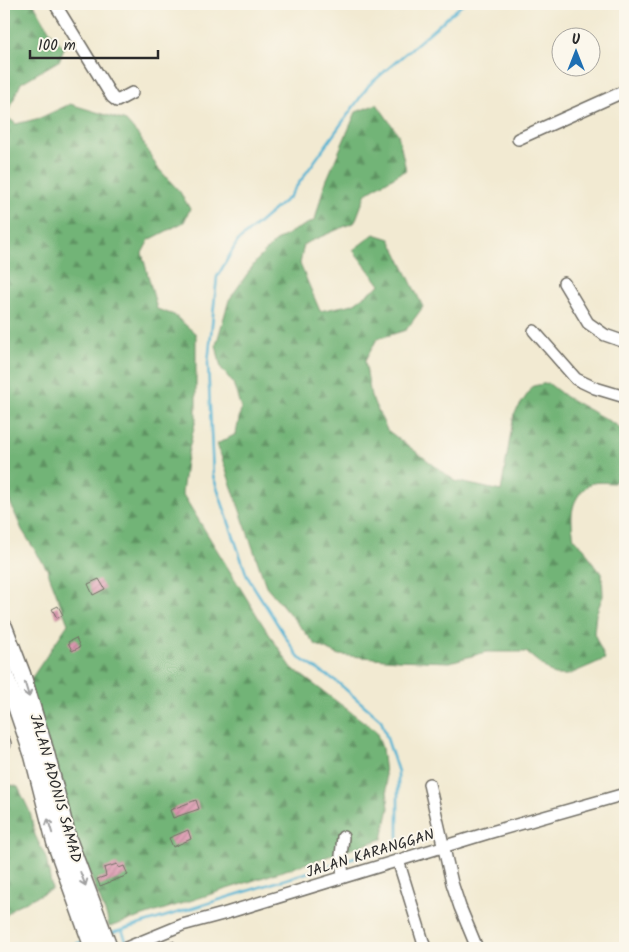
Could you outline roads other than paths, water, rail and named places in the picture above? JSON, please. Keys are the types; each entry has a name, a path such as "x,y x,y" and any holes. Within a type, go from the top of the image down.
{"highway":[{"name":"JALAN ADONIS SAMAD","path":"4,628 22,674 43,771 55,842 91,920 109,948"},
{"name":"JALAN ADONIS SAMAD","path":"4,671 8,694 43,771"},
{"name":"JALAN ADONIS SAMAD","path":"91,920 93,948"}],"street":[{"path":"55,4 112,97 117,101 132,93"},
{"path":"518,139 625,91"},
{"path":"564,283 588,323 605,335 625,342"},
{"path":"534,330 576,379 595,388 625,397"},
{"path":"429,784 445,846 452,883 477,948"},
{"name":"JALAN KARANGGAN","path":"126,948 182,925 625,794"},
{"path":"342,836 341,861 343,877"},
{"path":"398,860 425,948"}],"waterway":[{"path":"345,860 398,844 398,772 381,720 336,681 299,658 247,576 213,476 208,363 217,277 238,241 289,197 369,85 463,4"},
{"path":"109,934 338,863"},
{"path":"122,930 126,940"},
{"path":"63,948 85,941"}]}
